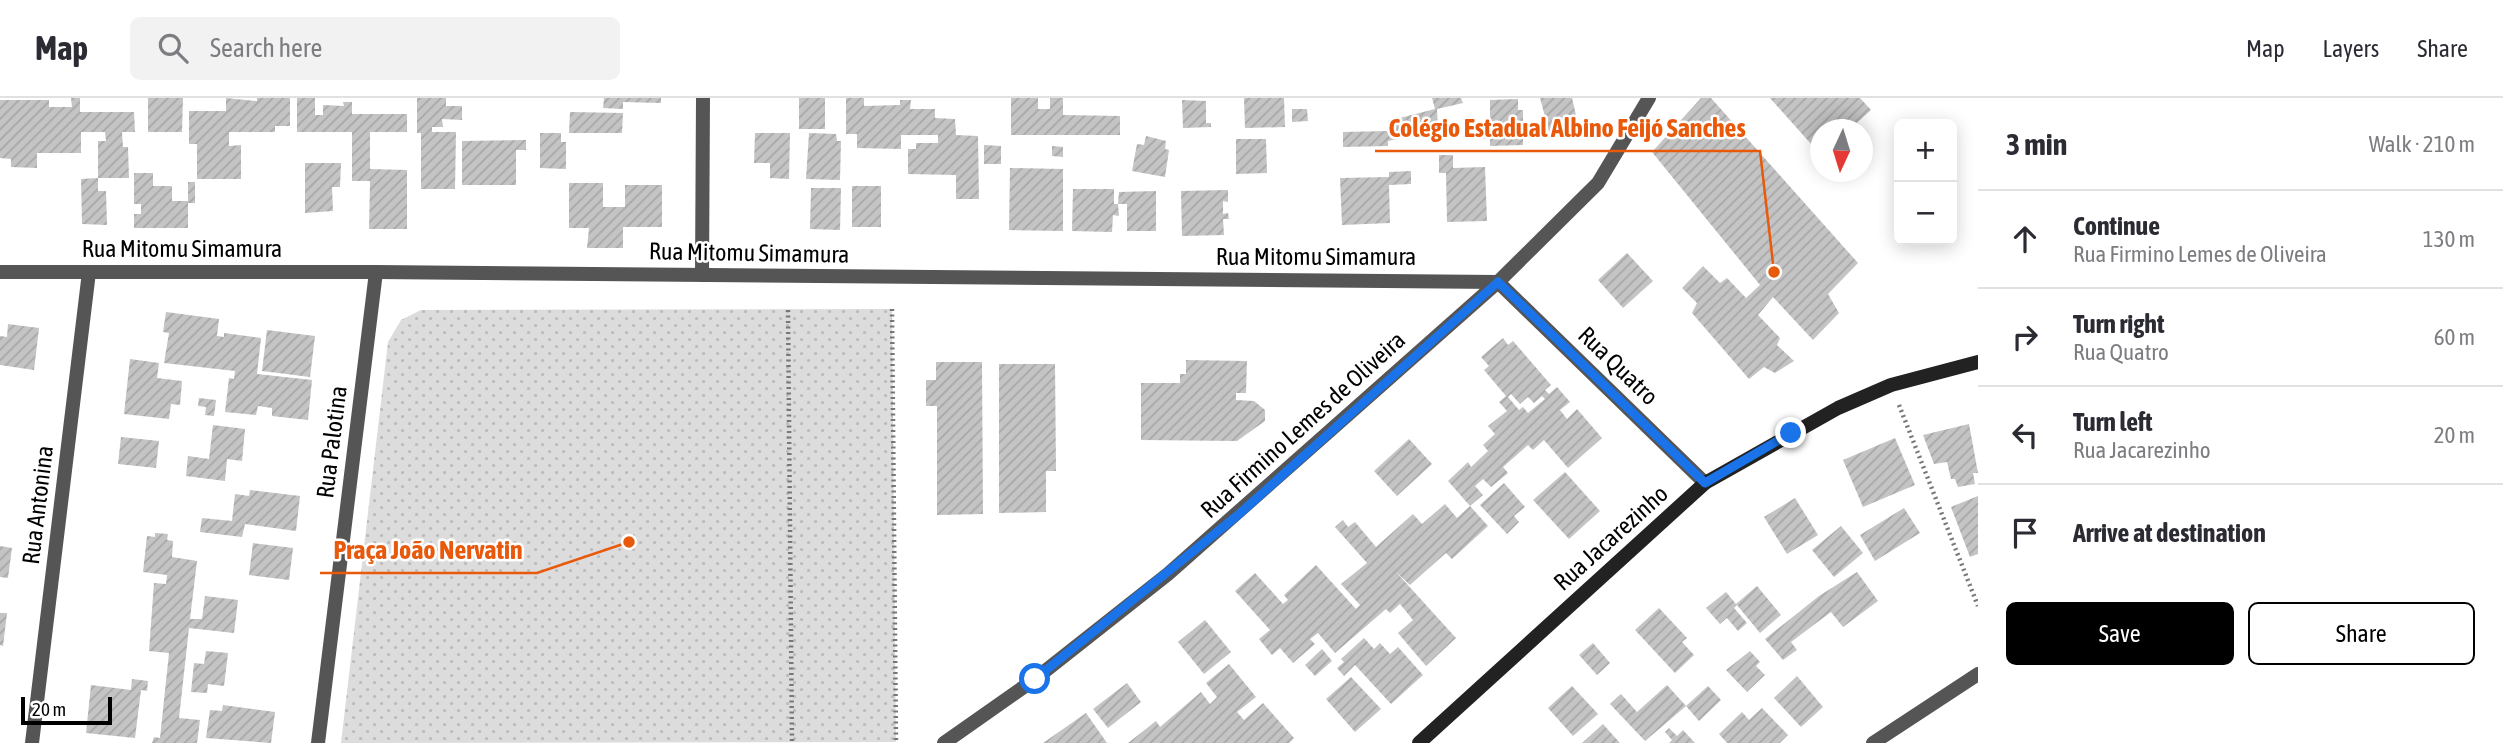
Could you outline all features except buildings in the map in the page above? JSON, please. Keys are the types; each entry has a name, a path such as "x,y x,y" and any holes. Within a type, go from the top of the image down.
{"street":[{"path":"702,275 703,98"},
{"name":"Rua Firmino Lemes de Oliveira","path":"944,743 1044,672 1168,574 1498,282 1598,183 1649,98"},
{"name":"Rua Mitomu Simamura","path":"0,272 376,272 1498,282"},
{"name":"Rua Antonina","path":"32,743 89,272"},
{"name":"Rua Palotina","path":"318,743 376,272"},
{"name":"Rua Quatro","path":"1498,282 1705,483"},
{"name":"Rua Jacarezinho","path":"1419,743 1705,483 1838,408 1891,385 1978,362"},
{"path":"1873,743 1978,674"}],"path":[{"path":"892,309 896,743"},
{"path":"788,310 792,743"},
{"path":"1891,385 1978,606"}],"shaded area":[{"path":"892,309 896,742 341,743 388,342 401,320 421,310"}],"place":[{"name":"Colégio Estadual Albino Feijó Sanches","path":"1774,272"},
{"name":"Praça João Nervatin","path":"629,542"}],"route":[{"path":"1035,679 1238,515 1498,282 1705,483 1791,433"}]}
